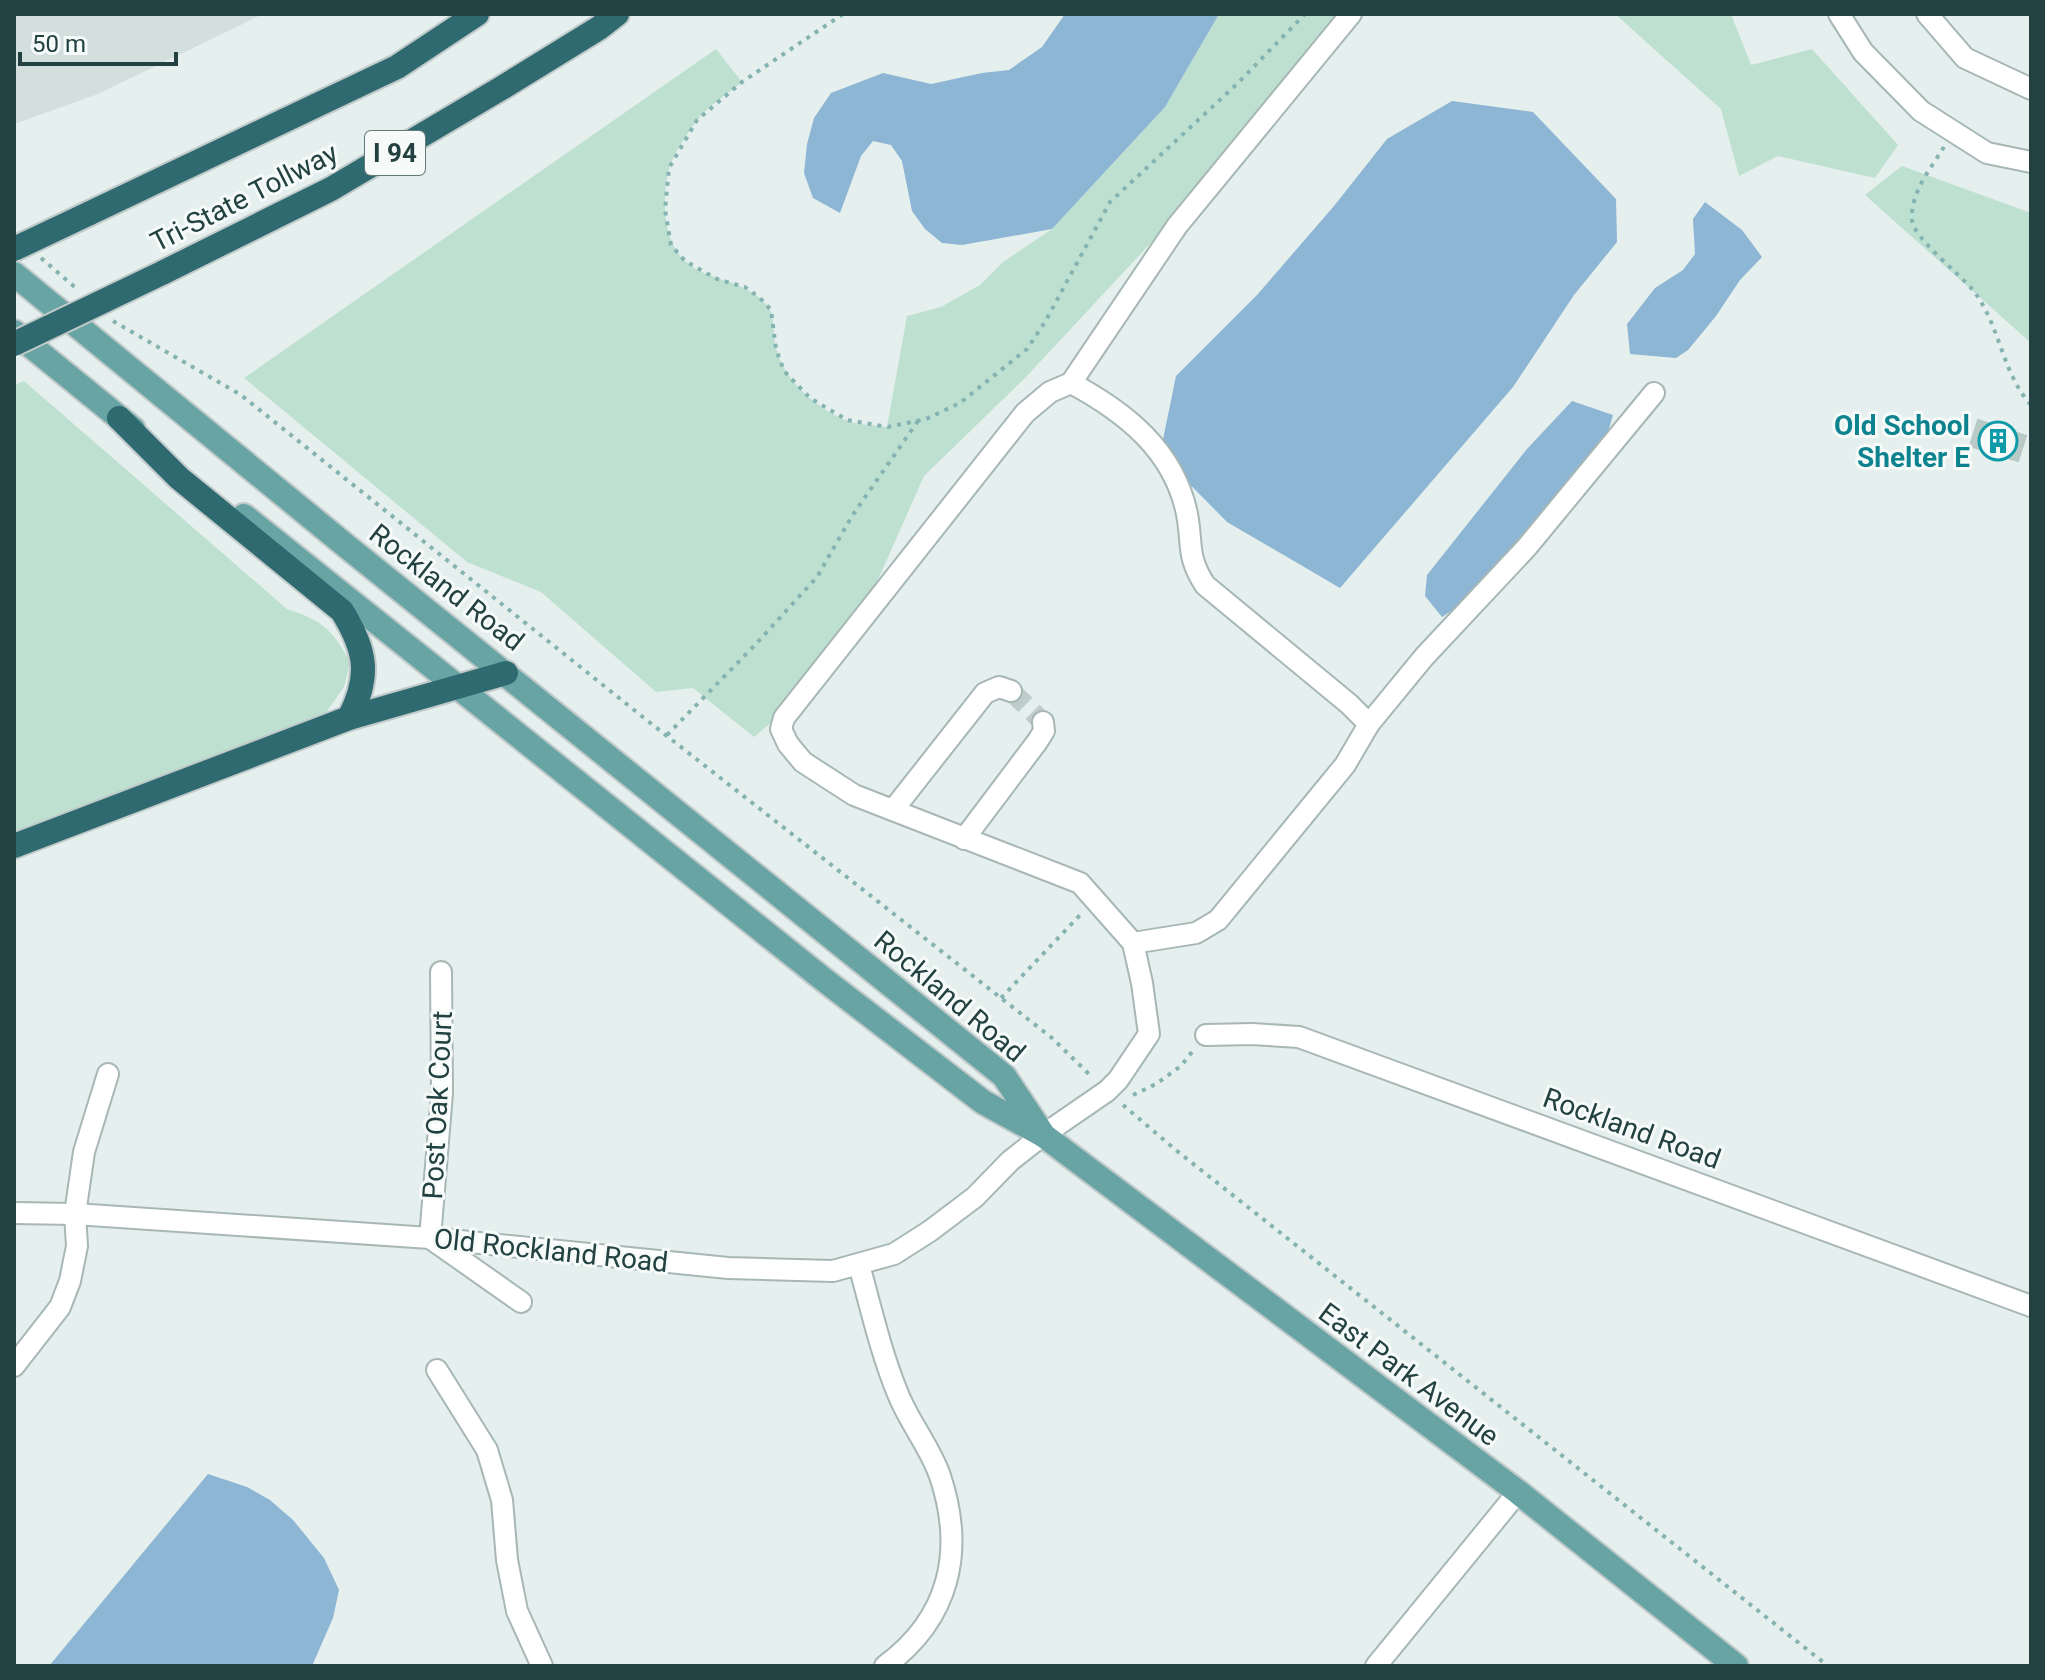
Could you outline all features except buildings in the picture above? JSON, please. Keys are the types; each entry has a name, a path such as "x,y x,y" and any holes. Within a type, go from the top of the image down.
{"highway":[{"name":"Tri-State Tollway","path":"25,251 88,214 397,67 477,14"},
{"name":"Tri-State Tollway","path":"14,344 331,189 587,36 617,14"},
{"path":"119,418 179,478 342,611 359,641 363,675 362,693 349,718"},
{"path":"14,846 349,718 506,673"}],"main road":[{"name":"Rockland Road","path":"14,274 1004,1076 1043,1135"},
{"path":"14,332 811,970 973,1094 1043,1135"},
{"name":"East Park Avenue","path":"1043,1135 1518,1492 1736,1666"}],"street":[{"path":"1351,14 1177,226 1071,383 1050,392 1025,413 784,718 781,729 788,744 803,762 854,795 1080,883 1133,943 1196,933 1218,920 1345,765 1369,724 1424,657 1527,547 1654,393"},
{"path":"1839,14 1873,62 1921,111 1987,153 2031,162"},
{"path":"1927,14 1965,58 2031,89"},
{"path":"1071,383 1109,404 1151,441 1175,478 1187,514 1192,565 1205,585 1369,724"},
{"path":"893,810 985,693 999,687 1011,691"},
{"path":"964,839 1037,742 1044,731 1043,722"},
{"name":"Old Rockland Road","path":"14,1213 75,1214 430,1238 728,1268 833,1271 859,1265 894,1254 930,1231 975,1197 1010,1161 1118,1080 1149,1034 1133,943"},
{"name":"Post Oak Court","path":"430,1238 442,1093 441,972"},
{"name":"Rockland Road","path":"1206,1035 1299,1037 2031,1306"},
{"path":"14,1366 60,1307 70,1281 77,1246 75,1214 84,1152 108,1074"},
{"path":"430,1238 521,1302"},
{"path":"859,1265 890,1376 939,1475 949,1514 951,1543 950,1572 942,1600 906,1651 885,1666"},
{"path":"437,1370 487,1450 502,1500 507,1560 517,1611 542,1666"},
{"path":"1376,1666 1518,1492"}],"path":[{"path":"843,14 742,82 697,120 669,168 665,210 671,245 685,261 701,271 745,287 771,310 776,349 784,371 810,398 847,420 888,427 918,421 960,403 1027,349 1110,202 1238,83 1305,14"},
{"path":"1953,131 1918,190 1912,221 1920,236 1974,291 1988,317 2005,362 2031,405"},
{"path":"25,251 83,294"},
{"path":"105,314 117,324 241,395 1052,1038 1087,1072"},
{"path":"667,735 817,577 852,516 918,421"},
{"path":"1001,998 1087,908"},
{"path":"1121,1103 1181,1066 1206,1035"},
{"path":"1115,1099 1828,1666"}],"shaded area":[{"path":"14,14 263,14 98,94 14,124"}],"green space":[{"path":"1219,14 1364,14 1025,378 924,476 841,663 754,737 693,688 656,692 541,592 467,562 244,378 716,49 742,82 701,116 674,157 669,169 665,205 672,242 677,252 695,268 750,291 768,307 780,360 793,381 812,400 845,420 887,427 907,316 941,307 980,285 1003,262 1052,229 1165,107"},
{"path":"1615,14 1731,14 1751,65 1812,49 1898,145 1875,178 1778,156 1739,176 1721,109"},
{"path":"1902,166 2031,213 2031,343 1865,195"},
{"path":"24,381 287,609 325,628 338,641 350,662 344,687 313,731 14,837 14,385"}],"water":[{"path":"1065,14 1219,14 1165,107 1052,229 962,245 942,243 925,229 912,211 902,161 891,145 873,141 861,156 840,213 813,198 804,173 807,144 814,118 831,93 883,73 931,84 1009,70 1042,47"},
{"path":"1452,101 1533,112 1616,199 1617,242 1574,295 1513,387 1340,588 1227,522 1160,454 1176,376 1257,295 1387,139"},
{"path":"1705,202 1742,230 1762,257 1740,280 1688,350 1676,358 1630,354 1627,324 1655,288 1683,270 1695,254 1693,219"},
{"path":"1572,401 1613,415 1606,439 1464,603 1442,617 1425,596 1427,575 1527,449"},
{"path":"208,1474 247,1487 270,1500 293,1520 324,1558 339,1590 333,1618 312,1666 49,1666"}],"tunnel":[{"path":"1011,691 1043,722"}],"place":[{"name":"Old School Shelter E","path":"1998,441"}]}
